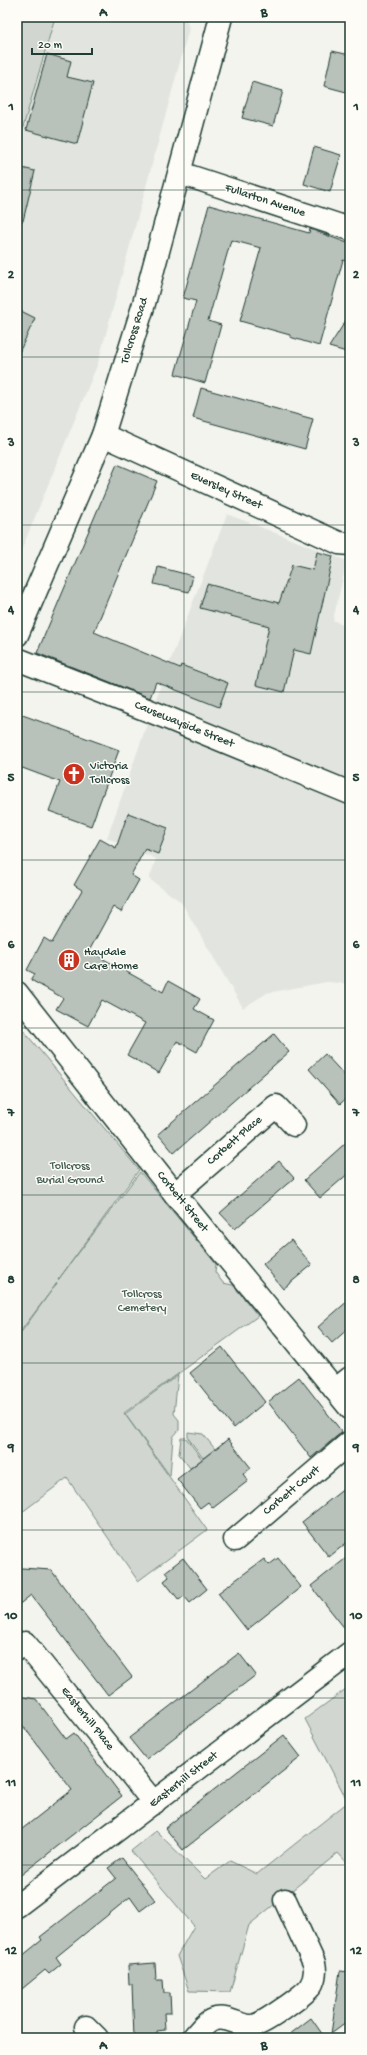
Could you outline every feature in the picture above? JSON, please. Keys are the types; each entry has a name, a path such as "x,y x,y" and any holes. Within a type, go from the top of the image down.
{"street":[{"name":"Tollcross Road","path":"17,635 103,435 143,307 221,17"},
{"name":"Fullarton Avenue","path":"180,173 350,229"},
{"name":"Eversley Street","path":"103,435 339,543 350,544"},
{"name":"Causewayside Street","path":"17,659 165,717 350,793"},
{"name":"Corbett Street","path":"17,993 174,1194 343,1384 350,1408"},
{"name":"Corbett Place","path":"174,1194 276,1106 294,1125"},
{"name":"Corbett Court","path":"235,1540 350,1442"},
{"name":"Easterhill Place","path":"17,1649 25,1643 154,1803"},
{"name":"Easterhill Street","path":"17,1906 350,1653"},
{"path":"193,2038 203,2027 215,2019 229,2020 249,2026 263,2023 310,1986 315,1973 314,1963 284,1900"}],"shaded area":[{"path":"55,17 186,17 189,29 98,363 17,561 17,148"},
{"path":"227,514 347,561 333,620 350,628 350,984 327,982 267,993 243,1008 181,902 149,879 156,859 107,838 159,690"}],"green space":[{"path":"17,17 55,17 17,148"},
{"name":"Tollcross Cemetery","path":"23,1030 139,1170 58,1280 140,1172 216,1264 215,1272 223,1283 233,1285 258,1316 124,1413 207,1530 138,1581 67,1478 17,1516 17,1338 57,1283 17,1336 17,1040"},
{"path":"178,1375 174,1414 179,1420 179,1430 173,1437 170,1476 125,1414"},
{"path":"188,1432 203,1434 215,1449 203,1458 188,1438"},
{"path":"181,1438 186,1438 202,1459 190,1468 179,1454"},
{"path":"350,1686 350,1866 338,1853 249,1925 230,1992 189,1991 177,1956 194,1926 131,1851 156,1831 205,1879 230,1861 257,1874 348,1802 305,1719"}],"building":[{"path":"332,51 350,55 350,93 324,86"},
{"path":"47,54 71,61 67,77 93,83 77,144 26,130"},
{"path":"252,82 283,91 273,126 242,118"},
{"path":"314,147 341,155 330,192 304,184"},
{"path":"17,167 35,171 23,221 17,221"},
{"path":"209,205 309,233 310,229 350,244 350,262 343,260 319,346 290,337 290,335 240,321 261,248 231,240 208,321 221,325 205,383 175,374 196,301 183,298"},
{"path":"17,309 35,318 17,357"},
{"path":"350,314 350,353 329,347"},
{"path":"201,388 313,419 305,449 193,418"},
{"path":"117,464 157,481 94,632 180,668 181,665 228,683 219,707 156,682 150,698 37,653"},
{"path":"317,552 333,556 311,654 294,650 284,692 256,685 269,626 200,608 207,584 279,603 292,565 313,570"},
{"path":"158,567 193,576 189,592 154,584"},
{"name":"Victoria Tollcross","path":"17,713 119,750 91,826 49,811 60,782 17,766"},
{"name":"Haydale Care Home","path":"128,813 168,828 158,854 145,849 131,875 139,880 121,912 113,907 89,951 163,992 168,981 200,999 194,1009 214,1020 197,1052 177,1041 159,1073 127,1055 145,1023 102,1000 88,1026 56,1009 63,998 31,980 35,974 27,970 44,938 52,943 82,890 74,885 100,839 116,848"},
{"path":"274,1034 289,1052 174,1153 158,1134"},
{"path":"325,1054 350,1081 350,1095 340,1104 309,1069"},
{"path":"350,1139 350,1172 320,1198 304,1180"},
{"path":"279,1161 294,1178 235,1229 220,1213"},
{"path":"291,1240 312,1265 283,1289 263,1264"},
{"path":"350,1299 350,1327 332,1343 318,1327"},
{"path":"222,1347 265,1402 234,1428 190,1373"},
{"path":"299,1377 342,1432 311,1458 268,1402"},
{"path":"228,1439 251,1468 243,1474 248,1481 213,1508 208,1502 200,1508 177,1479"},
{"path":"350,1484 350,1540 329,1557 302,1522"},
{"path":"350,1555 350,1635 311,1586"},
{"path":"183,1558 207,1589 190,1603 184,1596 179,1600 164,1581 169,1577 165,1572"},
{"path":"278,1558 301,1587 247,1630 218,1593 264,1559 269,1565"},
{"path":"22,1568 51,1570 132,1677 108,1695 31,1595 17,1606 17,1572"},
{"path":"239,1653 256,1675 146,1759 129,1738"},
{"path":"17,1696 36,1699 66,1739 74,1733 122,1796 17,1878 17,1833 72,1790 17,1718"},
{"path":"284,1735 301,1757 183,1850 165,1828"},
{"path":"122,1858 155,1900 140,1911 130,1897 56,1957 61,1964 49,1974 45,1970 17,1993 17,1960 42,1940 40,1937 116,1878 108,1868"},
{"path":"155,1963 156,1980 163,1980 164,1993 170,1993 171,2013 164,2013 165,2030 157,2031 157,2038 134,2038 132,1984 129,1984 128,1965"},
{"path":"340,1971 350,1972 350,2020 331,2034"},
{"path":"311,2018 325,2038 285,2038"}],"place":[{"name":"Victoria Tollcross","path":"74,774"},
{"name":"Haydale Care Home","path":"69,960"}],"park label":[{"name":"Tollcross Burial Ground","path":"70,1174"}]}
